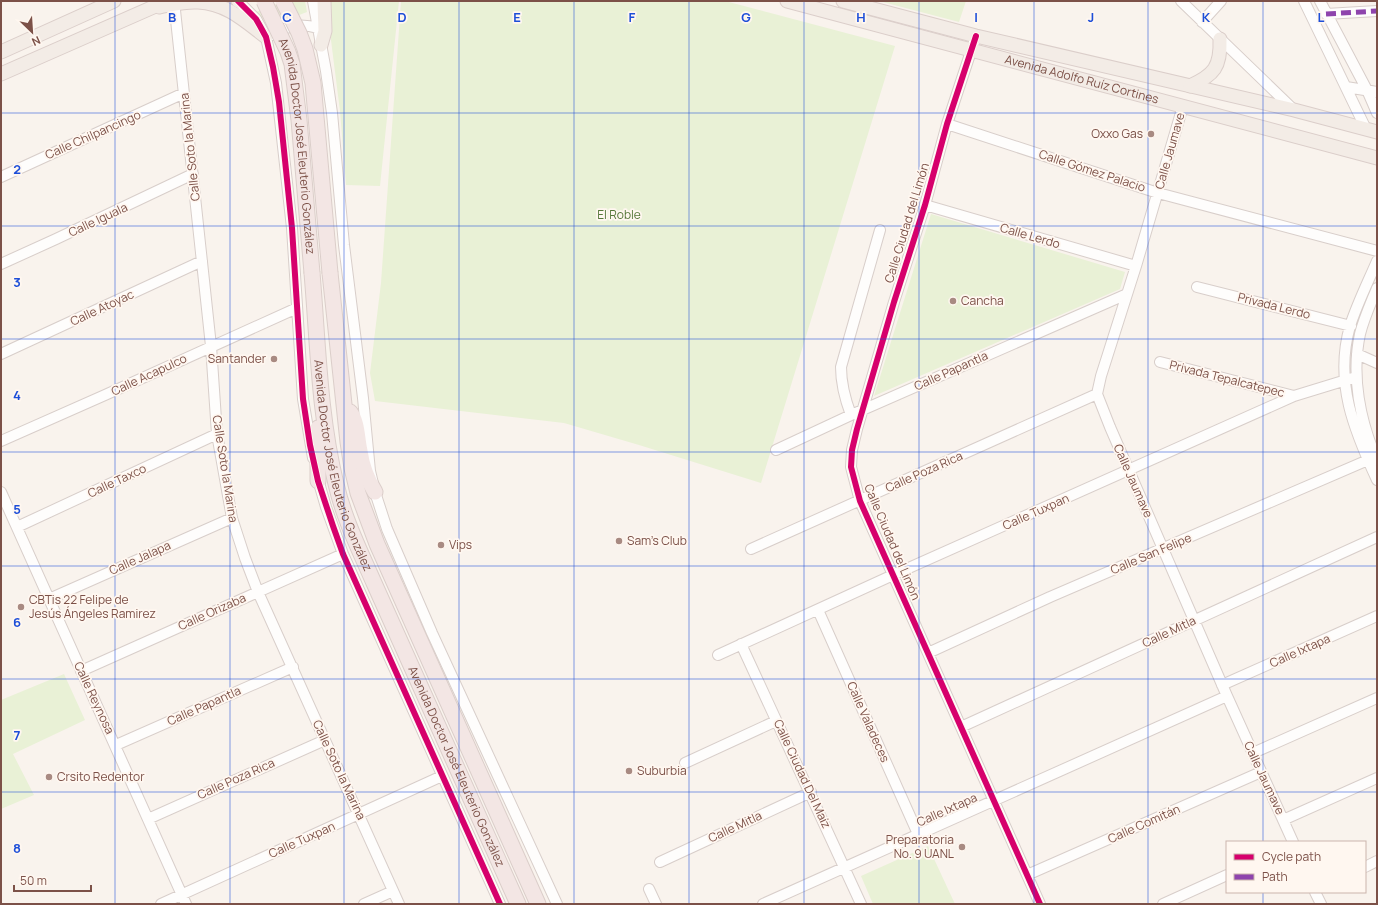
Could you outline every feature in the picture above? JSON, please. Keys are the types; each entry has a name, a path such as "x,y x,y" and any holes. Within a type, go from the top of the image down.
{"highway":[{"name":"Avenida Doctor José Eleuterio González","path":"264,1 288,52 293,71 312,273 323,414 336,485 352,531 518,904"},
{"name":"Avenida Doctor José Eleuterio González","path":"283,1 306,49 313,83 330,273 348,442 358,493 394,584 538,904"},
{"path":"344,405 353,416 364,471 374,492"},
{"path":"318,481 317,433 323,414"}],"main road":[{"path":"322,46 325,31 324,1"},
{"name":"Avenida Adolfo Ruíz Cortines","path":"787,1 1377,158"},
{"name":"Avenida Adolfo Ruíz Cortines","path":"843,1 976,36 1294,110 1372,131"},
{"path":"1,52 110,2"},
{"path":"1,74 147,10 172,2 200,2 222,7 240,17 266,40"},
{"path":"1190,86 1214,72 1220,58 1220,40"}],"street":[{"path":"238,1 256,19 266,40 273,67 279,102 292,228 303,399 310,445 318,481 343,554 500,904"},
{"path":"313,1 322,46 332,113 345,251 362,384 370,472 374,492 387,529 432,633 557,904"},
{"path":"1181,1 1294,110"},
{"path":"1202,22 1221,1"},
{"path":"1304,1 1346,87 1372,131"},
{"path":"1320,1 1326,14 1372,91 1377,113"},
{"name":"Calle Soto la Marina","path":"172,2 194,174 218,434 232,518 258,592 399,904"},
{"path":"1326,14 1377,11"},
{"path":"266,40 276,33 300,24 318,28"},
{"name":"Calle Ciudad del Limón","path":"976,36 947,124 925,205 862,410 852,450 851,467 860,500 1040,904"},
{"path":"1346,87 1372,91"},
{"name":"Calle Chilpancingo","path":"1,176 184,93"},
{"name":"Calle Jaumave","path":"1183,106 1136,266 1101,376 1097,394 1222,685 1293,841"},
{"name":"Calle Gómez Palacio","path":"947,124 1158,193 1377,251"},
{"name":"Calle Iguala","path":"1,264 194,174"},
{"name":"Calle Lerdo","path":"925,205 1136,266"},
{"path":"851,415 845,398 841,378 841,367 880,230"},
{"name":"Calle Atoyac","path":"1,354 202,261"},
{"path":"1374,459 1351,414 1344,380 1345,352 1350,326 1377,261"},
{"name":"Privada Lerdo","path":"1197,287 1350,326"},
{"path":"1377,288 1363,322 1360,334 1356,377 1363,422 1374,459 1377,480"},
{"name":"Calle Papantla","path":"776,450 862,410 1127,294"},
{"name":"Calle Acapulco","path":"1,441 297,308"},
{"path":"1357,354 1377,363"},
{"name":"Privada Tepalcatepec","path":"1160,362 1294,396"},
{"name":"Calle Tuxpan","path":"718,655 1294,396 1356,377"},
{"name":"Calle Poza Rica","path":"751,549 1097,394"},
{"name":"Calle Taxco","path":"17,527 218,434"},
{"name":"Calle San Felipe","path":"928,653 1163,549 1374,459"},
{"name":"Calle Reynosa","path":"1,492 81,671 116,745 186,904"},
{"name":"Calle Jalapa","path":"49,599 232,518"},
{"name":"Calle Mitla","path":"961,727 1377,537"},
{"name":"Calle Orizaba","path":"81,671 343,554"},
{"name":"Calle Valadeces","path":"818,610 918,834"},
{"name":"Calle Ixtapa","path":"1222,685 1377,616"},
{"name":"Calle Ciudad Del Maíz","path":"741,644 862,904"},
{"name":"Calle Papantla","path":"116,745 293,667"},
{"name":"Calle Ixtapa","path":"763,904 1227,696"},
{"path":"1253,753 1377,698"},
{"path":"685,763 776,721"},
{"name":"Calle Poza Rica","path":"148,818 324,740"},
{"name":"Calle Comitán","path":"1027,875 1261,772"},
{"name":"Calle Tuxpan","path":"161,904 442,776"},
{"path":"1283,820 1377,778"},
{"name":"Calle Mitla","path":"660,862 810,792"},
{"path":"1366,866 1377,861"},
{"path":"1163,904 1226,875"},
{"path":"649,889 656,904"},
{"path":"364,904 393,891"},
{"path":"1316,893 1321,904"}],"green space":[{"path":"285,1 305,1 307,12 278,23 266,22 256,12"},
{"path":"326,1 399,1 380,186 346,185 340,111"},
{"name":"El Roble","path":"401,1 725,1 895,46 761,483 564,423 375,401 370,373 381,283"},
{"path":"879,1 966,1 959,22"},
{"path":"931,214 1125,272 1120,289 874,396"},
{"path":"64,674 85,720 13,754 34,795 1,809 1,700"},
{"path":"928,846 955,904 873,904 861,876"}],"marked path":[{"path":"1326,14 1377,11"}],"cycle path":[{"path":"238,1 256,19 266,37 279,102 292,228 303,399 310,445 318,481 343,554 500,904"},
{"path":"976,36 947,124 925,205 894,302 857,429 852,450 851,467 860,501 1040,904"}],"place":[{"name":"Oxxo Gas","path":"1151,134"},
{"name":"Cancha","path":"953,301"},
{"name":"Santander","path":"274,359"},
{"name":"Sam's Club","path":"619,541"},
{"name":"Vips","path":"441,545"},
{"name":"CBTis 22 Felipe de Jesús Ángeles Ramirez","path":"21,607"},
{"name":"Suburbia","path":"629,771"},
{"name":"Crsito Redentor","path":"49,777"},
{"name":"Preparatoria No. 9 UANL","path":"962,847"}]}
